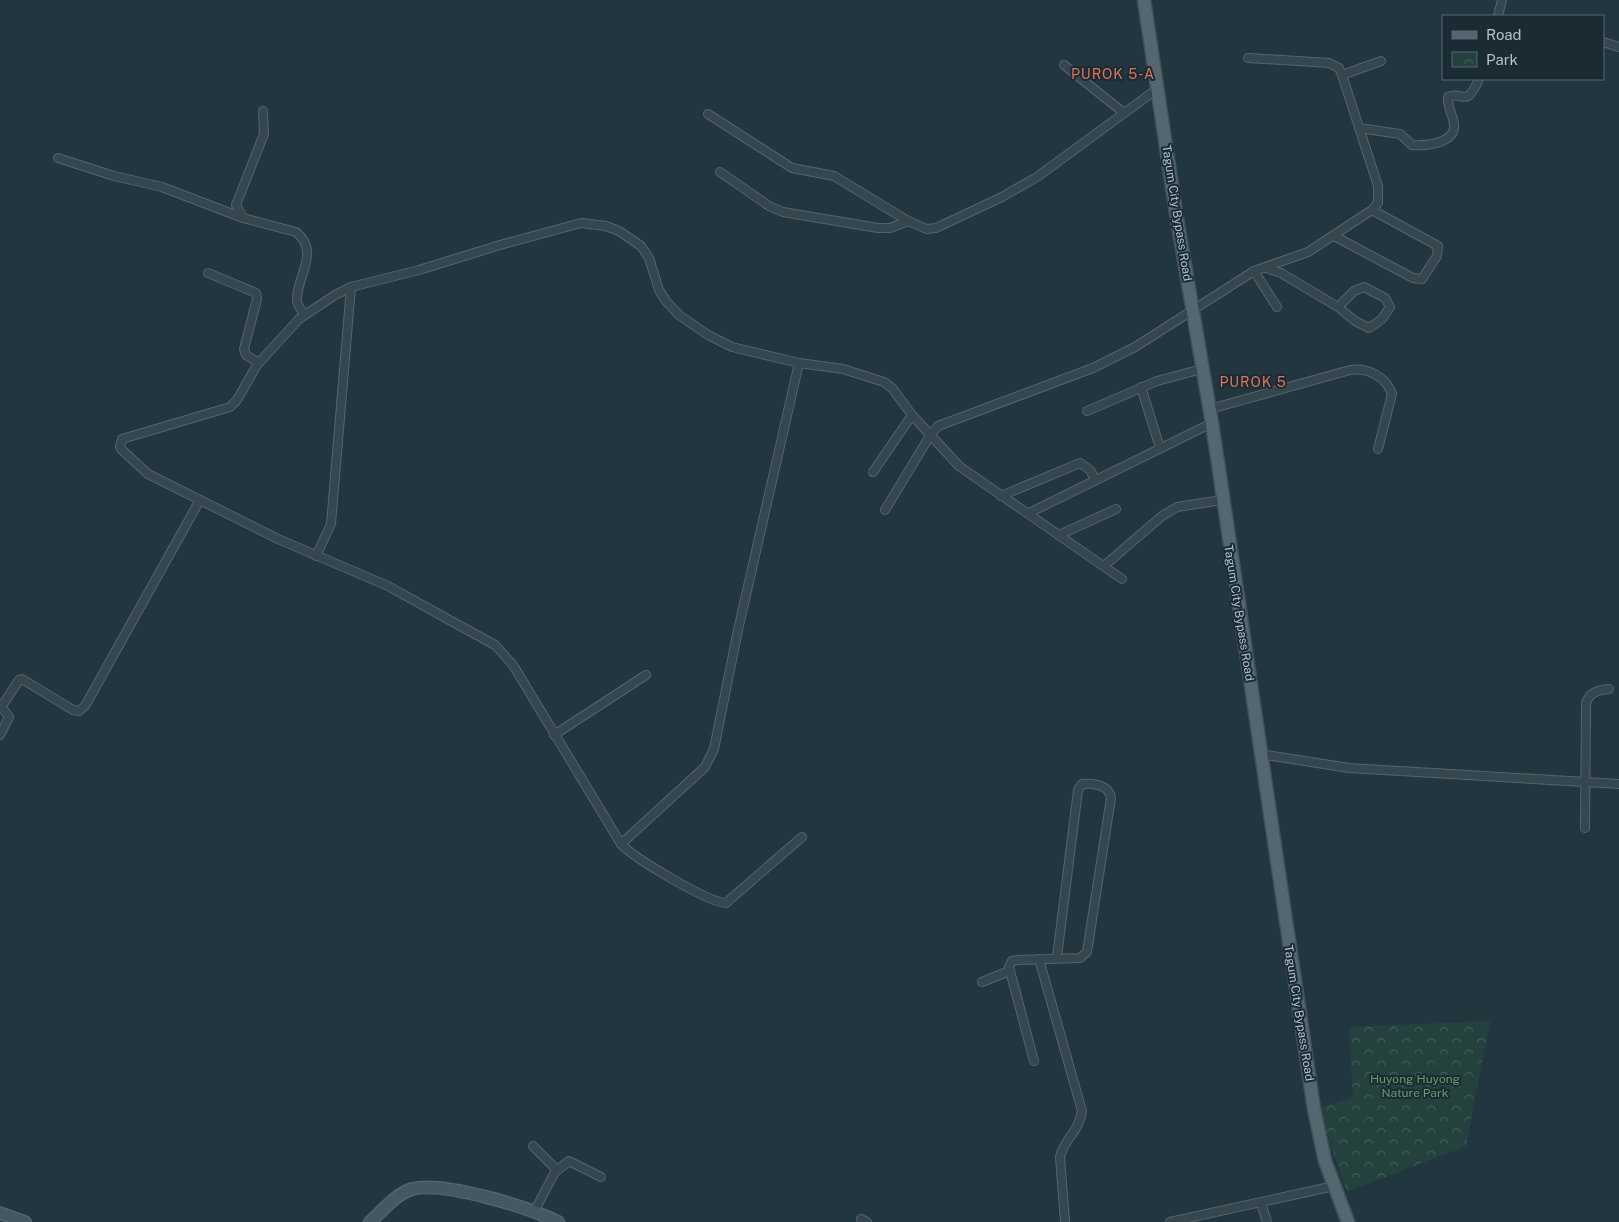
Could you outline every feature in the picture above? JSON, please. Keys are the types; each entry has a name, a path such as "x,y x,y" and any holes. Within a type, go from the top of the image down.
{"main road":[{"name":"Tagum City Bypass Road","path":"1144,0 1157,90 1210,409 1314,1110 1320,1143 1348,1222"},
{"path":"370,1222 399,1196 410,1190 423,1188 451,1190 534,1212 558,1222"},
{"path":"0,1213 26,1222"}],"street":[{"path":"1498,15 1502,0"},
{"path":"1604,42 1619,47"},
{"path":"886,510 931,434 943,424 1094,368 1136,347 1254,271 1308,252 1372,210 1378,203 1378,186 1339,68 1329,63 1248,58"},
{"path":"1342,75 1381,61"},
{"path":"1064,65 1124,113"},
{"path":"1359,128 1400,134 1412,145 1420,146 1445,140 1454,129 1448,97 1452,95 1465,98 1470,96 1478,80"},
{"path":"708,114 792,168 834,176 908,222 927,229 936,228 1002,197 1037,177 1157,90"},
{"path":"243,218 236,205 264,134 263,111"},
{"path":"58,158 114,176 162,188 243,218 292,230 299,234 307,250 306,268 297,298 298,305 304,314"},
{"path":"720,172 769,206 783,212 878,228 890,228 908,222"},
{"path":"1334,236 1413,278 1422,279 1433,264 1439,250 1438,246 1372,210"},
{"path":"802,838 731,900 723,903 643,863 621,844 513,665 495,646 388,586 278,540 144,471 122,450 120,442 124,437 230,407 237,400 259,362 304,314 351,287 419,270 581,223 593,223 619,231 641,246 649,258 659,290 666,301 679,315 708,335 732,348 799,363 843,369 873,377 892,388 912,415 959,466 1058,535 1105,565 1122,579"},
{"path":"1266,268 1281,273 1338,307 1354,321 1369,328 1382,319 1390,307 1385,298 1364,287 1354,291 1338,307"},
{"path":"1254,271 1277,307"},
{"path":"208,273 256,293 257,299 244,349 246,355 259,362"},
{"path":"316,556 331,524 351,287"},
{"path":"621,844 705,767 714,748 738,630 799,363"},
{"path":"1087,411 1141,387 1202,368"},
{"path":"1210,409 1350,370 1365,370 1383,379 1392,394 1378,448"},
{"path":"1141,387 1160,448"},
{"path":"873,472 912,415"},
{"path":"1029,513 1212,423"},
{"path":"1001,496 1080,463 1090,470 1095,480"},
{"path":"0,735 9,718 1,705 22,679 73,710 79,711 85,706 200,500"},
{"path":"1105,565 1162,516 1177,507 1222,500"},
{"path":"1058,535 1116,509"},
{"path":"554,735 646,675"},
{"path":"1585,828 1586,704 1589,696 1593,693 1609,689"},
{"path":"1260,754 1349,768 1586,784 1619,784"},
{"path":"1034,1061 1009,971 1012,961 1057,957 1074,959 1085,956 1092,934 1111,798 1110,792 1105,788 1088,783 1082,784 1078,790 1057,957"},
{"path":"1039,959 1082,1112 1080,1124 1062,1149 1060,1157 1065,1222"},
{"path":"982,982 1009,971"},
{"path":"533,1146 555,1168 555,1172"},
{"path":"534,1212 555,1172 569,1161 601,1177"},
{"path":"1170,1222 1205,1218 1334,1186"},
{"path":"1261,1203 1267,1222"}],"green space":[{"name":"Huyong Huyong Nature Park","path":"1490,1021 1466,1146 1347,1192 1326,1131 1321,1107 1353,1098 1349,1027"}],"district":[{"name":"PUROK 5-A","path":"1113,74"},
{"name":"PUROK 5","path":"1253,382"}]}
